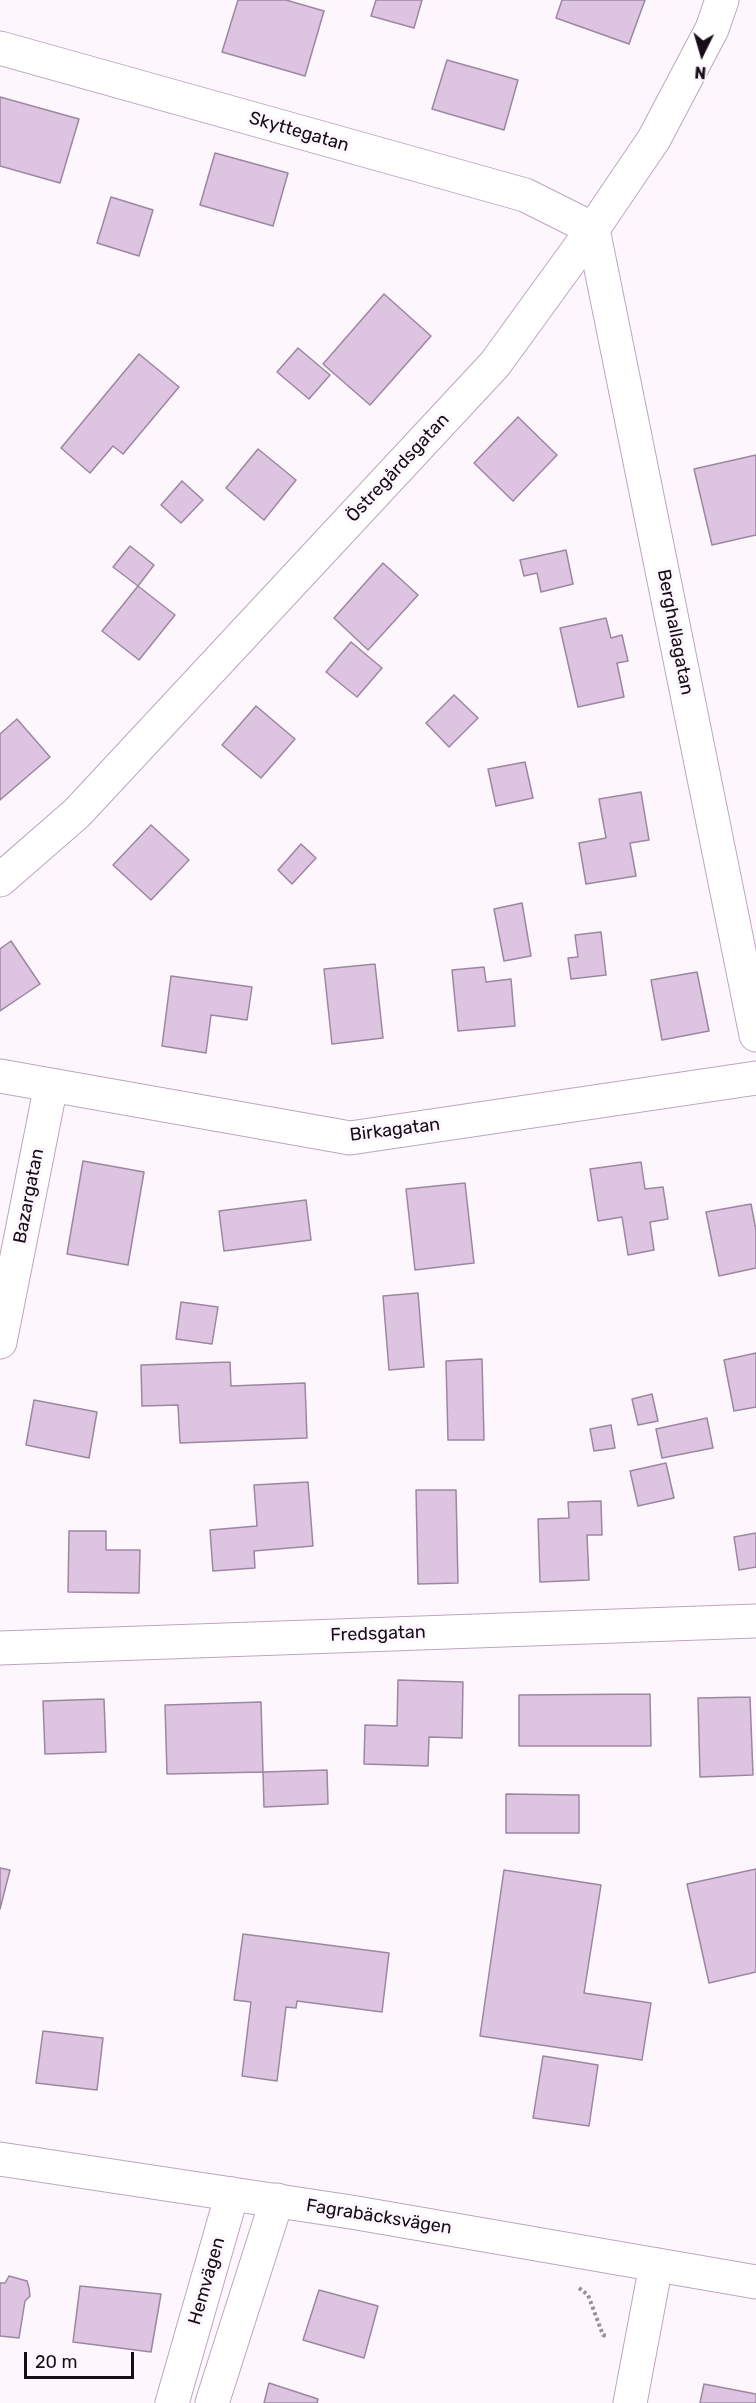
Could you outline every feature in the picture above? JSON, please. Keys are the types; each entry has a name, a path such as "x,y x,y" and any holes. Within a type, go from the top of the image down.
{"street":[{"name":"Östregårdsgatan","path":"0,880 77,813 495,364 593,229 654,139 712,29 722,0"},
{"name":"Skyttegatan","path":"0,48 525,195 593,229"},
{"name":"Berghallagatan","path":"593,229 756,1035"},
{"name":"Birkagatan","path":"0,1076 350,1138 756,1078"},
{"name":"Bazargatan","path":"0,1342 51,1085"},
{"name":"Fredsgatan","path":"0,1648 756,1621"},
{"name":"Fagrabäcksvägen","path":"0,2159 277,2200 756,2282"},
{"name":"Hemvägen","path":"172,2403 232,2194"},
{"path":"212,2403 277,2200"},
{"path":"630,2403 656,2265"}],"building":[{"path":"238,0 286,0 324,11 305,76 222,52"},
{"path":"376,0 422,0 414,28 371,16"},
{"path":"562,0 645,0 629,44 556,18"},
{"path":"447,60 518,80 504,130 432,109"},
{"path":"0,97 79,119 60,183 0,166"},
{"path":"215,153 288,173 273,226 200,205"},
{"path":"111,197 153,210 139,256 97,243"},
{"path":"384,294 431,336 370,405 323,364"},
{"path":"298,348 330,375 309,399 277,372"},
{"path":"139,354 179,387 123,454 113,446 90,473 61,448"},
{"path":"518,417 557,455 513,501 474,463"},
{"path":"258,449 296,480 264,520 226,488"},
{"path":"756,455 756,535 712,545 694,469"},
{"path":"182,481 203,500 181,523 161,505"},
{"path":"130,546 154,565 138,586 113,567"},
{"path":"566,550 573,584 541,592 537,573 524,576 520,560"},
{"path":"383,563 418,595 368,650 334,618"},
{"path":"138,586 175,615 139,660 102,631"},
{"path":"606,618 611,638 622,635 628,661 617,663 624,697 578,707 560,628"},
{"path":"351,642 382,668 357,697 326,672"},
{"path":"454,695 478,718 449,747 426,723"},
{"path":"256,706 295,739 261,778 222,745"},
{"path":"17,719 50,757 0,800 0,734"},
{"path":"525,762 533,798 496,806 488,769"},
{"path":"641,792 649,840 630,843 636,876 586,884 579,843 606,838 599,799"},
{"path":"151,825 189,860 151,900 113,865"},
{"path":"301,844 316,858 292,884 278,870"},
{"path":"522,903 531,956 504,961 494,909"},
{"path":"601,932 606,975 571,979 568,958 578,957 575,935"},
{"path":"11,941 40,984 0,1011 0,949"},
{"path":"375,964 383,1038 332,1044 324,969"},
{"path":"484,967 486,982 511,979 515,1026 458,1031 452,970"},
{"path":"697,972 709,1031 662,1040 651,980"},
{"path":"171,976 252,987 247,1020 211,1015 206,1053 162,1046"},
{"path":"83,1161 144,1172 128,1265 67,1254"},
{"path":"641,1162 645,1189 663,1187 668,1219 650,1222 654,1250 628,1255 622,1217 598,1221 590,1169"},
{"path":"465,1183 474,1263 415,1270 406,1189"},
{"path":"306,1200 311,1240 224,1251 219,1211"},
{"path":"751,1204 756,1230 756,1268 719,1276 706,1212"},
{"path":"418,1293 424,1367 389,1370 383,1296"},
{"path":"181,1302 218,1307 212,1344 176,1339"},
{"path":"756,1353 756,1407 734,1411 724,1360"},
{"path":"482,1359 484,1440 448,1440 446,1361"},
{"path":"230,1362 231,1386 305,1383 307,1438 180,1443 178,1405 142,1406 141,1365"},
{"path":"652,1394 658,1421 638,1425 632,1399"},
{"path":"34,1400 97,1412 89,1458 26,1445"},
{"path":"707,1418 713,1448 662,1458 656,1429"},
{"path":"611,1425 615,1448 594,1451 590,1429"},
{"path":"666,1463 674,1498 638,1506 630,1471"},
{"path":"308,1482 313,1546 254,1551 255,1568 213,1571 210,1530 257,1526 254,1485"},
{"path":"416,1490 456,1490 458,1583 418,1584"},
{"path":"601,1501 602,1535 587,1535 589,1580 540,1582 538,1519 569,1518 568,1502"},
{"path":"69,1531 106,1531 106,1550 140,1550 139,1593 68,1592"},
{"path":"756,1533 756,1567 739,1570 734,1537"},
{"path":"398,1680 463,1682 462,1738 429,1737 428,1766 364,1764 365,1725 397,1726"},
{"path":"650,1694 651,1746 519,1746 519,1695"},
{"path":"750,1697 753,1775 700,1777 698,1698"},
{"path":"104,1699 106,1752 45,1754 43,1701"},
{"path":"261,1702 263,1772 167,1774 165,1705"},
{"path":"327,1770 328,1804 264,1807 263,1772"},
{"path":"506,1794 579,1795 579,1833 506,1833"},
{"path":"0,1868 10,1870 0,1909"},
{"path":"756,1869 756,1972 709,1983 687,1884"},
{"path":"504,1870 601,1885 584,1993 651,2003 642,2060 480,2036"},
{"path":"243,1934 389,1953 382,2012 297,2001 296,2008 286,2007 277,2081 242,2076 251,2002 234,2000"},
{"path":"43,2031 103,2038 97,2090 36,2083"},
{"path":"543,2056 598,2065 589,2126 533,2118"},
{"path":"9,2276 27,2281 29,2288 30,2296 25,2301 19,2338 0,2336 0,2283 5,2283"},
{"path":"80,2286 161,2294 151,2352 73,2342"},
{"path":"319,2290 378,2306 364,2358 303,2340"},
{"path":"269,2383 318,2399 317,2403 264,2403"},
{"path":"704,2384 756,2394 756,2403 700,2403"}]}
